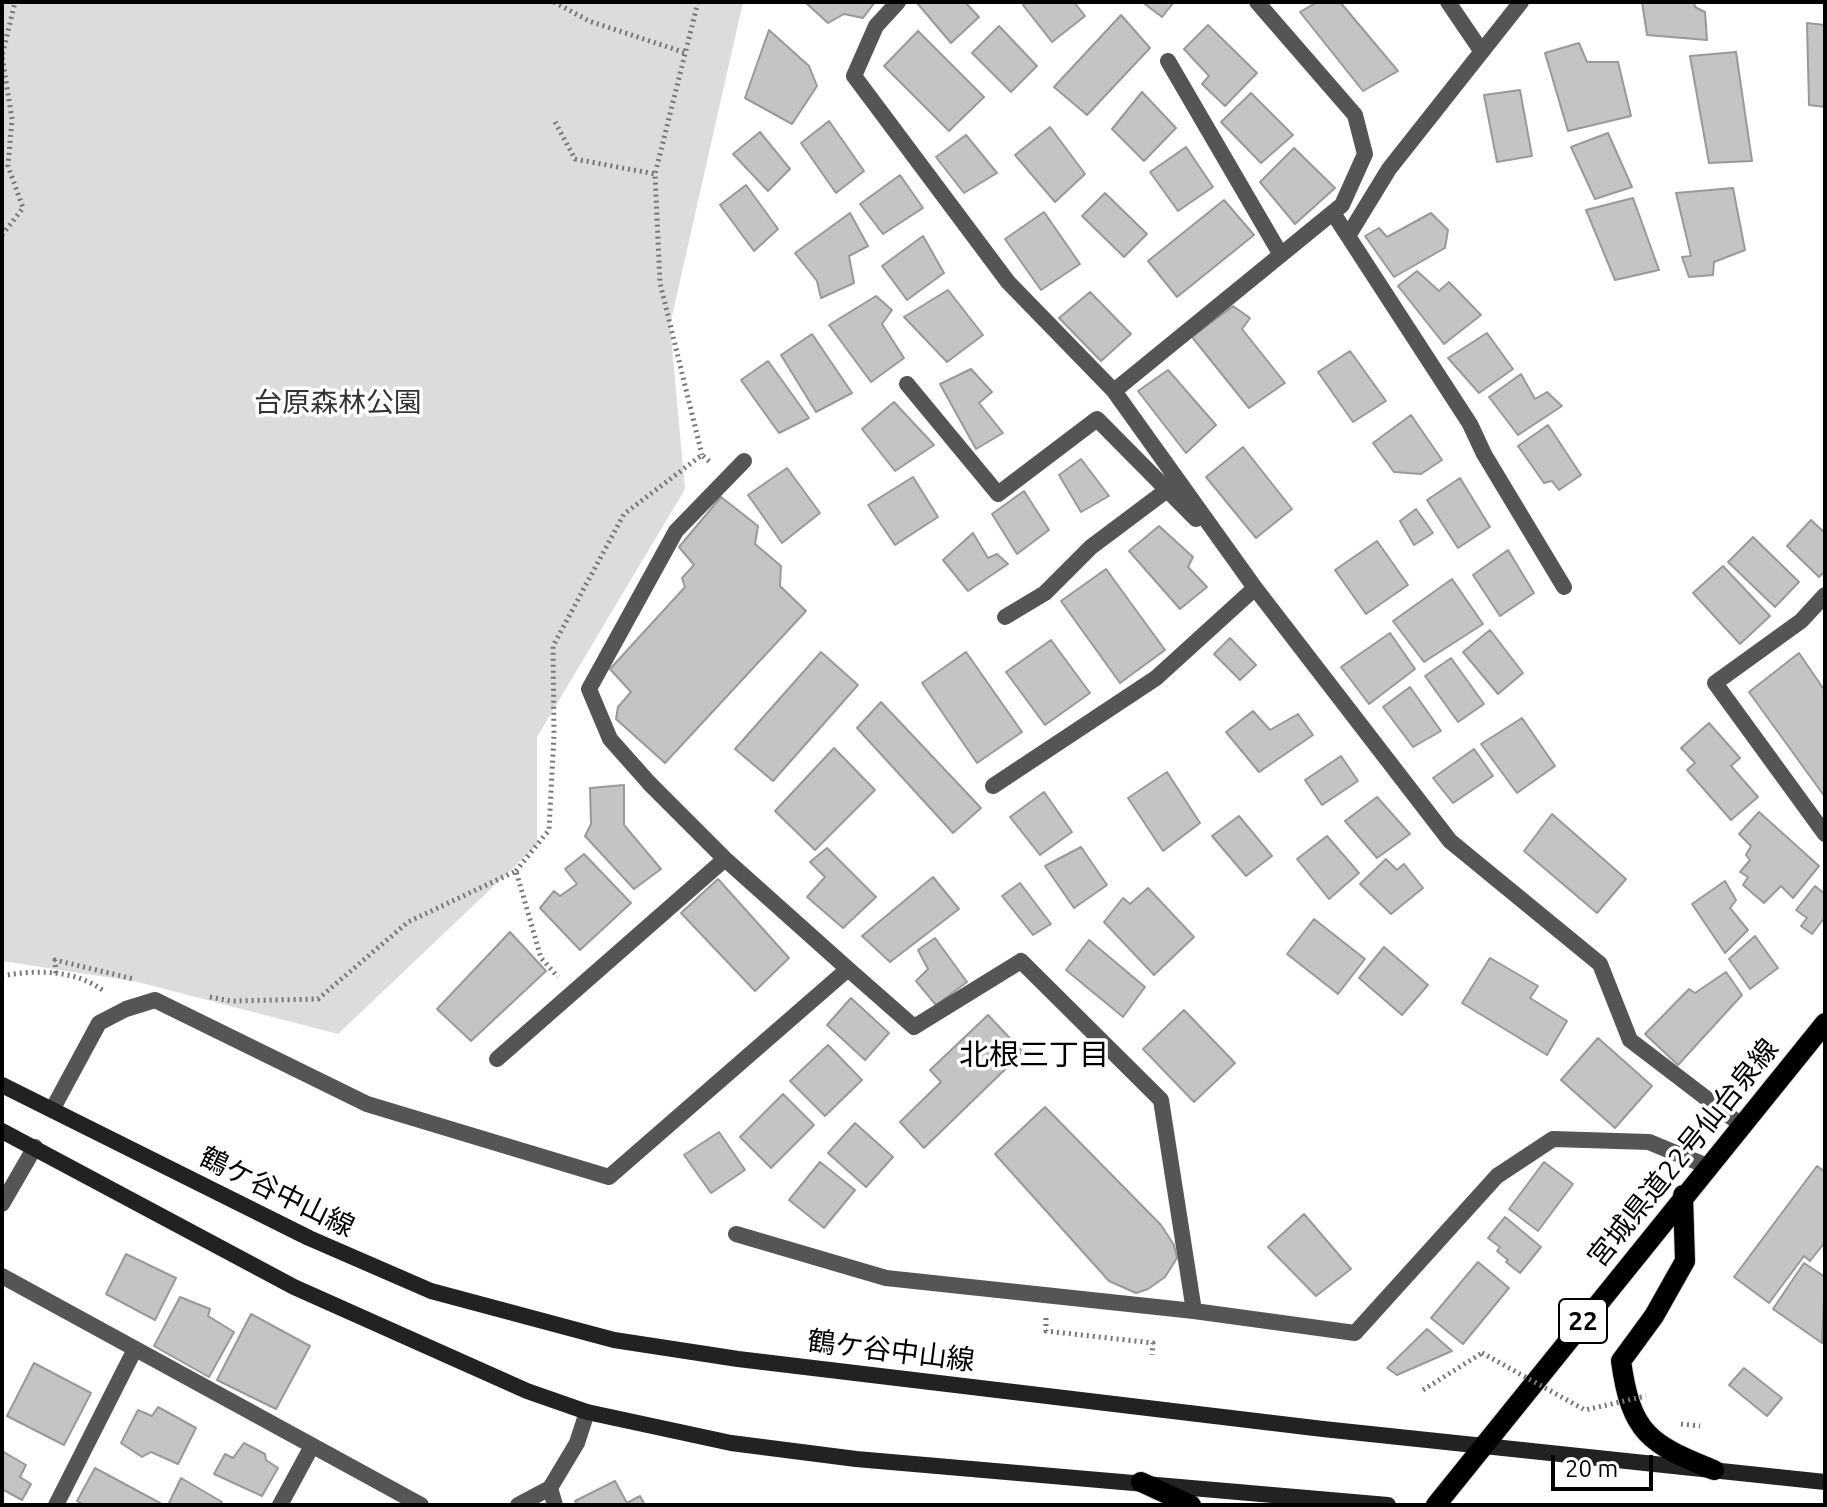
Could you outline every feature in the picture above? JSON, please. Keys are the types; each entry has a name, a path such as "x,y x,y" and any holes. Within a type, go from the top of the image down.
{"main road":[{"name":"宮城県道22号仙台泉線","path":"1436,1505 1740,1124 1825,1023"},
{"path":"1683,1195 1685,1261 1654,1316 1621,1361 1628,1405 1653,1441 1714,1470"},
{"path":"1141,1482 1191,1505"}],"street":[{"path":"898,2 876,26 854,76 1008,282 1114,391 1255,588 1450,841 1600,964 1630,1040 1740,1124"},
{"path":"1114,391 1342,205 1365,154 1355,115 1257,2"},
{"path":"1448,2 1482,52"},
{"path":"1348,236 1389,169 1521,2"},
{"path":"1168,61 1281,255"},
{"path":"1333,213 1470,424 1484,454 1564,587"},
{"path":"907,384 998,494 1097,419 1234,557"},
{"path":"744,461 676,531 589,689 610,739 725,859 914,1027 1021,961 1161,1100 1194,1311"},
{"path":"1005,617 1045,593 1091,547 1167,490"},
{"path":"993,786 1156,678 1255,588"},
{"path":"1825,595 1801,621 1715,683 1825,834"},
{"path":"497,1059 725,859"},
{"path":"52,1110 99,1023 126,1009 155,1000 367,1104 609,1177 848,969"},
{"name":"鶴ケ谷中山線","path":"2,1085 309,1238 417,1286 614,1340 738,1359 1484,1447 1825,1482"},
{"path":"2,1131 294,1287 499,1379 587,1412 691,1436 778,1449 1038,1478 1141,1482 1388,1505"},
{"path":"736,1234 886,1278 1194,1311 1355,1333 1497,1176 1553,1139 1649,1142 1707,1166"},
{"path":"2,1204 35,1147"},
{"path":"2,1276 134,1351 421,1505"},
{"path":"56,1505 134,1351"},
{"path":"518,1505 552,1497 577,1443 587,1412"},
{"path":"280,1505 312,1446"}],"path":[{"path":"2,235 23,208 8,166 12,119 2,56 15,2"},
{"path":"554,2 589,21 686,53"},
{"path":"698,2 655,174 660,283 702,455"},
{"path":"555,122 575,159 655,174"},
{"path":"200,994 231,1001 318,999 408,922 516,871 541,958 572,993"},
{"path":"56,973 55,960 140,981"},
{"path":"2,976 56,973 92,981 112,998"},
{"path":"1423,1390 1482,1353 1585,1410 1646,1396"}],"green space":[{"name":"台原森林公園","path":"2,2 743,2 670,325 685,489 537,737 537,845 338,1034 138,982 2,961"}],"building":[{"path":"805,2 875,2 863,18 844,14 828,23"},
{"path":"965,2 979,17 951,43 918,4"},
{"path":"1027,2 1074,2 1085,16 1052,42 1023,5"},
{"path":"1142,2 1174,2 1162,17"},
{"path":"1317,2 1340,2 1398,71 1363,91 1300,12"},
{"path":"1642,2 1694,2 1695,7 1705,12 1707,40 1647,35"},
{"path":"1121,15 1150,48 1087,115 1054,87"},
{"path":"1807,23 1825,25 1825,107 1809,105"},
{"path":"1208,25 1257,73 1225,106 1202,84 1209,76 1184,49"},
{"path":"999,26 1037,66 1011,92 972,53"},
{"path":"769,30 809,66 817,86 792,124 745,98"},
{"path":"918,31 984,97 949,131 884,66"},
{"path":"1579,43 1587,62 1618,62 1631,116 1568,131 1545,53"},
{"path":"1736,52 1752,161 1709,163 1690,56"},
{"path":"1520,90 1532,156 1497,162 1484,95"},
{"path":"1142,92 1176,128 1144,161 1112,129"},
{"path":"1251,93 1293,135 1261,163 1221,122"},
{"path":"829,121 864,171 836,193 801,143"},
{"path":"1050,127 1085,174 1055,202 1015,155"},
{"path":"760,132 790,169 768,191 733,154"},
{"path":"1608,133 1632,187 1595,199 1571,147"},
{"path":"966,135 997,173 964,193 936,157"},
{"path":"1186,147 1213,187 1178,211 1150,172"},
{"path":"1294,148 1335,188 1295,224 1260,182"},
{"path":"900,175 923,208 883,234 860,204"},
{"path":"746,185 778,229 754,251 720,205"},
{"path":"1733,188 1745,250 1714,262 1713,275 1689,277 1682,257 1691,256 1676,193"},
{"path":"1105,193 1147,234 1124,257 1082,216"},
{"path":"1633,198 1659,270 1615,280 1586,210"},
{"path":"1224,200 1254,235 1177,297 1148,261"},
{"path":"1044,212 1080,264 1041,290 1005,239"},
{"path":"850,213 868,246 849,256 854,283 821,298 817,281 795,253"},
{"path":"1431,213 1448,230 1445,248 1394,277 1365,236 1379,228 1387,237"},
{"path":"923,236 944,273 907,300 882,266"},
{"path":"1417,271 1439,291 1449,282 1481,315 1444,344 1398,286"},
{"path":"948,290 983,335 947,362 904,317"},
{"path":"1090,292 1131,334 1101,361 1059,318"},
{"path":"876,296 892,310 882,324 904,358 871,382 829,325"},
{"path":"1233,306 1250,318 1242,329 1285,383 1249,408 1192,337"},
{"path":"1487,333 1513,369 1479,393 1448,358"},
{"path":"812,334 852,393 816,412 781,355"},
{"path":"1350,351 1386,401 1353,422 1318,372"},
{"path":"768,361 809,418 779,433 741,380"},
{"path":"971,369 992,392 979,403 1003,433 976,449 940,384"},
{"path":"1168,370 1216,425 1186,453 1138,391"},
{"path":"1521,374 1535,399 1547,392 1562,406 1518,435 1489,397"},
{"path":"894,402 934,445 895,471 862,429"},
{"path":"1411,415 1442,460 1421,474 1394,472 1373,443"},
{"path":"1548,425 1581,475 1559,490 1552,481 1544,483 1518,446"},
{"path":"1243,447 1292,509 1256,538 1206,477"},
{"path":"1081,459 1109,496 1081,512 1059,475"},
{"path":"787,468 820,513 782,543 748,495"},
{"path":"913,477 938,517 895,545 868,505"},
{"path":"1460,478 1490,527 1458,548 1427,500"},
{"path":"1024,491 1049,530 1017,554 992,514"},
{"path":"721,497 758,526 755,544 781,566 780,586 806,611 665,763 616,719 618,707 631,692 610,669 685,587 682,578 694,565 679,547"},
{"path":"1416,509 1433,533 1414,545 1400,521"},
{"path":"1811,520 1825,533 1825,571 1819,577 1787,546"},
{"path":"1159,526 1193,557 1188,567 1207,587 1180,609 1129,551"},
{"path":"973,533 988,558 997,554 1008,564 968,591 943,560"},
{"path":"1753,537 1799,582 1775,607 1728,562"},
{"path":"1377,541 1408,585 1366,614 1335,570"},
{"path":"1508,550 1534,593 1500,616 1473,575"},
{"path":"1723,566 1770,616 1740,644 1693,593"},
{"path":"1106,569 1165,650 1120,683 1061,601"},
{"path":"1452,579 1483,624 1424,662 1393,621"},
{"path":"1490,630 1523,673 1498,694 1463,652"},
{"path":"1390,633 1415,669 1369,704 1341,667"},
{"path":"1230,638 1256,665 1240,680 1214,654"},
{"path":"1051,640 1090,693 1045,725 1006,672"},
{"path":"821,652 858,685 773,781 735,749"},
{"path":"966,652 1022,732 977,763 922,683"},
{"path":"1799,653 1825,691 1825,797 1749,692"},
{"path":"1451,658 1484,704 1458,722 1425,676"},
{"path":"1410,687 1441,731 1413,747 1383,707"},
{"path":"881,702 981,808 953,833 857,728"},
{"path":"1253,711 1270,730 1298,714 1313,735 1259,772 1226,732"},
{"path":"1522,718 1555,766 1517,793 1481,744"},
{"path":"1709,723 1740,758 1731,766 1758,797 1731,820 1687,770 1695,763 1681,748"},
{"path":"834,748 875,790 815,850 775,811"},
{"path":"1474,749 1493,776 1453,803 1433,778"},
{"path":"1341,756 1358,781 1322,805 1305,780"},
{"path":"1167,772 1200,823 1163,851 1128,798"},
{"path":"624,785 624,825 661,869 634,889 585,836 591,824 590,788"},
{"path":"1044,792 1072,832 1040,855 1010,817"},
{"path":"1377,797 1410,834 1377,858 1345,821"},
{"path":"1759,812 1819,866 1793,898 1781,886 1764,903 1743,885 1748,877 1740,872 1750,860 1746,855 1751,846 1739,834"},
{"path":"1552,814 1626,879 1597,913 1524,851"},
{"path":"1239,816 1272,856 1246,876 1212,836"},
{"path":"1327,836 1359,873 1329,899 1297,859"},
{"path":"1081,847 1107,885 1074,908 1045,866"},
{"path":"827,848 876,897 843,928 807,897 825,877 810,862"},
{"path":"584,854 631,903 580,950 540,908 554,891 560,896 577,884 565,869"},
{"path":"1386,859 1397,870 1404,864 1423,888 1391,914 1360,884"},
{"path":"933,877 959,909 890,962 862,936"},
{"path":"718,879 789,958 755,991 681,913"},
{"path":"1725,881 1736,900 1730,908 1748,930 1725,953 1692,904"},
{"path":"1020,883 1051,924 1033,935 1002,896"},
{"path":"1815,886 1825,894 1825,917 1812,934 1801,926 1807,918 1796,910"},
{"path":"1148,888 1194,937 1154,975 1104,922 1123,898 1130,904"},
{"path":"1314,919 1365,959 1338,994 1287,954"},
{"path":"510,932 546,971 471,1041 437,1009"},
{"path":"1755,936 1778,968 1750,989 1729,959"},
{"path":"935,938 967,982 936,1005 916,981 928,969 918,950"},
{"path":"1089,940 1145,987 1123,1017 1066,970"},
{"path":"1384,947 1428,985 1402,1015 1359,978"},
{"path":"1490,958 1538,986 1530,998 1567,1021 1547,1055 1462,1003"},
{"path":"1726,972 1742,995 1678,1065 1645,1034 1689,989 1695,993"},
{"path":"851,998 889,1033 865,1060 827,1025"},
{"path":"1184,1010 1235,1063 1194,1102 1143,1049"},
{"path":"988,1015 1023,1052 924,1148 900,1122 941,1082 930,1070"},
{"path":"1598,1038 1652,1086 1615,1128 1561,1080"},
{"path":"828,1045 862,1080 825,1116 790,1081"},
{"path":"783,1094 814,1125 771,1168 740,1137"},
{"path":"1045,1107 1161,1225 1174,1245 1177,1258 1165,1277 1148,1289 1136,1293 1109,1281 995,1154"},
{"path":"855,1123 893,1157 866,1187 828,1153"},
{"path":"719,1132 745,1170 711,1193 684,1155"},
{"path":"820,1162 855,1190 824,1228 789,1200"},
{"path":"1544,1162 1573,1184 1538,1231 1509,1209"},
{"path":"1817,1166 1825,1172 1825,1242 1810,1261 1804,1256 1769,1303 1734,1277"},
{"path":"1304,1214 1351,1269 1316,1296 1268,1247"},
{"path":"1505,1217 1541,1247 1520,1273 1506,1262 1508,1260 1497,1251 1500,1247 1488,1238"},
{"path":"126,1254 176,1278 155,1320 106,1294"},
{"path":"1478,1262 1509,1288 1463,1344 1431,1318"},
{"path":"1804,1263 1825,1277 1822,1343 1773,1309"},
{"path":"180,1297 210,1309 208,1316 234,1332 209,1377 154,1346"},
{"path":"251,1314 310,1346 276,1409 217,1380"},
{"path":"1427,1329 1452,1351 1397,1375 1387,1368"},
{"path":"34,1363 91,1393 64,1445 7,1416"},
{"path":"1744,1368 1782,1398 1767,1416 1729,1385"},
{"path":"158,1407 196,1428 178,1464 151,1452 142,1457 121,1443 138,1410 152,1416"},
{"path":"244,1443 265,1454 266,1460 278,1468 262,1496 214,1474 225,1454 233,1458"},
{"path":"2,1451 26,1465 20,1477 31,1484 22,1500 2,1489"},
{"path":"95,1468 159,1505 84,1505 77,1501"},
{"path":"181,1478 222,1502 220,1505 168,1505"},
{"path":"615,1481 627,1503 640,1496 645,1505 578,1505 575,1501"}],"district":[{"name":"北根三丁目","path":"1034,1055"}]}
